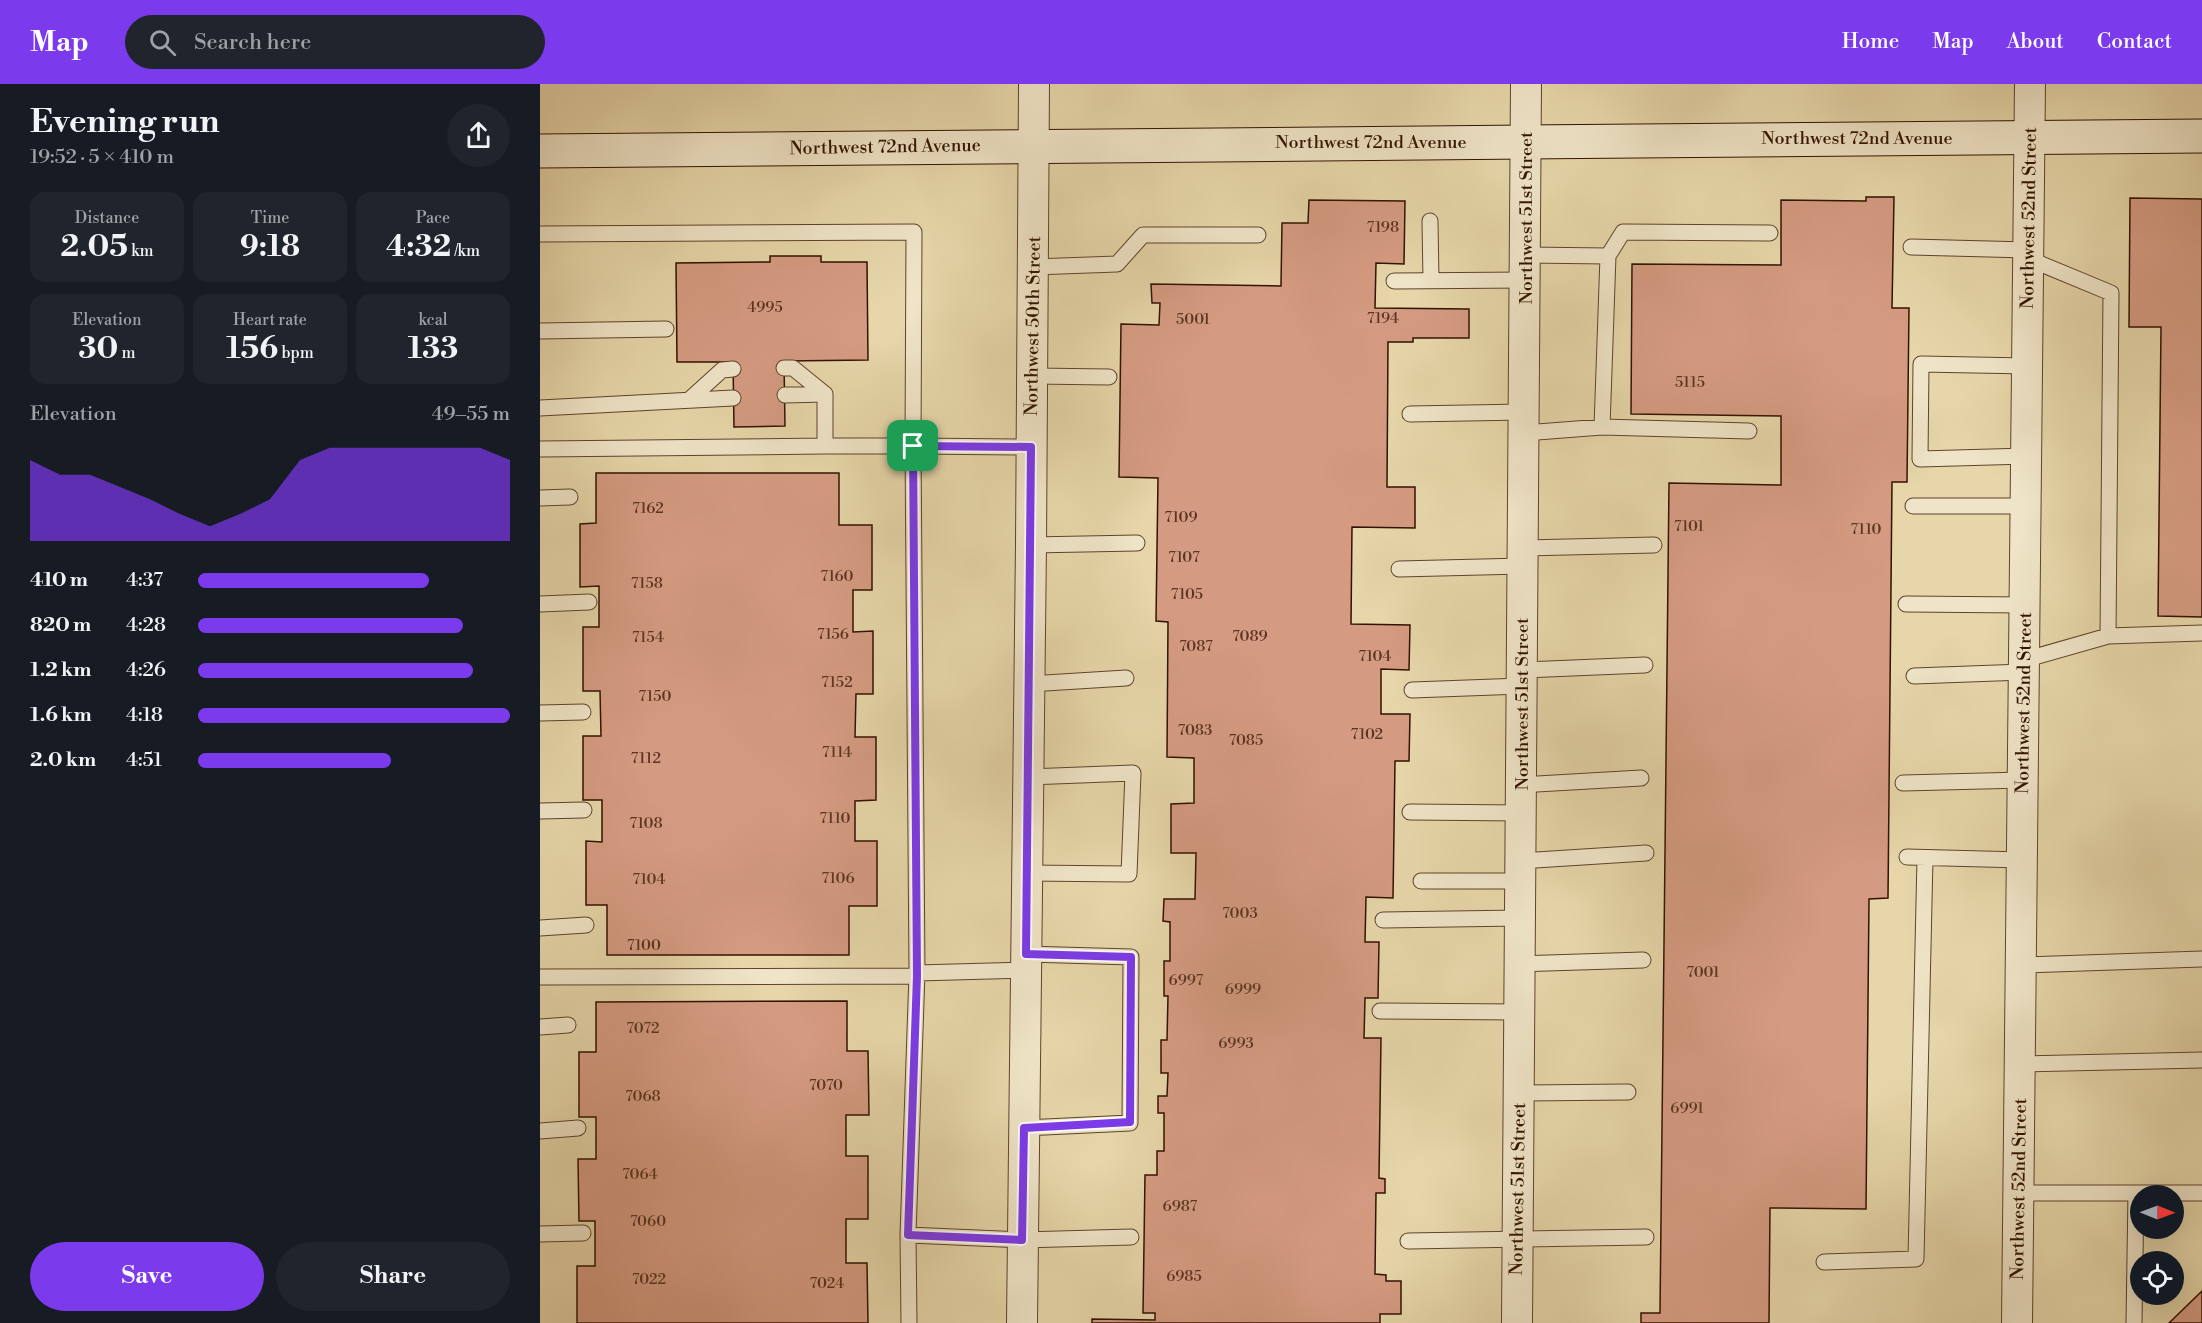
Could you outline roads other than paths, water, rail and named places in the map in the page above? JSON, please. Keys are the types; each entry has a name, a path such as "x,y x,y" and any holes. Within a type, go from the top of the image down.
{"main road":[{"name":"Northwest 72nd Avenue","path":"540,151 2202,136"}],"street":[{"name":"Northwest 50th Street","path":"1022,1323 1034,84"},
{"name":"Northwest 51st Street","path":"1517,1323 1526,84"},
{"name":"Northwest 52nd Street","path":"2017,1323 2030,84"}],"lane":[{"path":"1430,221 1431,280"},
{"path":"540,234 914,232 913,446 917,975 908,1235 909,1323"},
{"path":"1602,427 1608,256 1623,232 1770,233"},
{"path":"1033,267 1117,264 1143,235 1258,235"},
{"path":"1911,247 2029,254 2111,293 2108,636"},
{"path":"1394,281 1431,280 1608,256"},
{"path":"540,330 666,329"},
{"path":"2026,456 1920,459 1921,364 2028,366"},
{"path":"784,368 793,368 825,394"},
{"path":"690,399 722,370 733,369"},
{"path":"1032,376 1109,377"},
{"path":"825,394 825,446"},
{"path":"785,395 825,394"},
{"path":"540,408 733,398"},
{"path":"1410,414 1602,427 1749,431"},
{"path":"540,449 825,446 1031,447"},
{"path":"540,498 570,497"},
{"path":"1913,506 2026,506"},
{"path":"1031,545 1137,543"},
{"path":"1399,569 1654,545"},
{"path":"540,603 589,602"},
{"path":"1906,604 2025,605"},
{"path":"1914,676 2024,666 2108,636 2202,633"},
{"path":"1413,690 1645,665"},
{"path":"1029,684 1126,678"},
{"path":"540,713 583,712"},
{"path":"1027,873 1129,874 1133,773 1028,777"},
{"path":"1410,812 1521,799 1641,778"},
{"path":"1903,783 2023,780"},
{"path":"540,810 584,810"},
{"path":"1421,881 1520,871 1646,852"},
{"path":"1907,857 2022,860"},
{"path":"1824,1262 1916,1259 1925,858"},
{"path":"1383,920 1520,918"},
{"path":"540,928 586,925"},
{"path":"540,977 917,975 1026,962 1131,957 1130,1122 1024,1128"},
{"path":"2021,965 2202,959"},
{"path":"1520,964 1643,960"},
{"path":"1380,1011 1519,1012"},
{"path":"540,1027 568,1026"},
{"path":"2020,1064 2202,1060"},
{"path":"1519,1093 1628,1092"},
{"path":"540,1131 578,1128"},
{"path":"2019,1192 2130,1193"},
{"path":"2184,1193 2202,1193"},
{"path":"540,1234 583,1233"},
{"path":"908,1235 1022,1240 1131,1237"},
{"path":"1408,1241 1646,1237"},
{"path":"2134,1323 2135,1239"}]}
